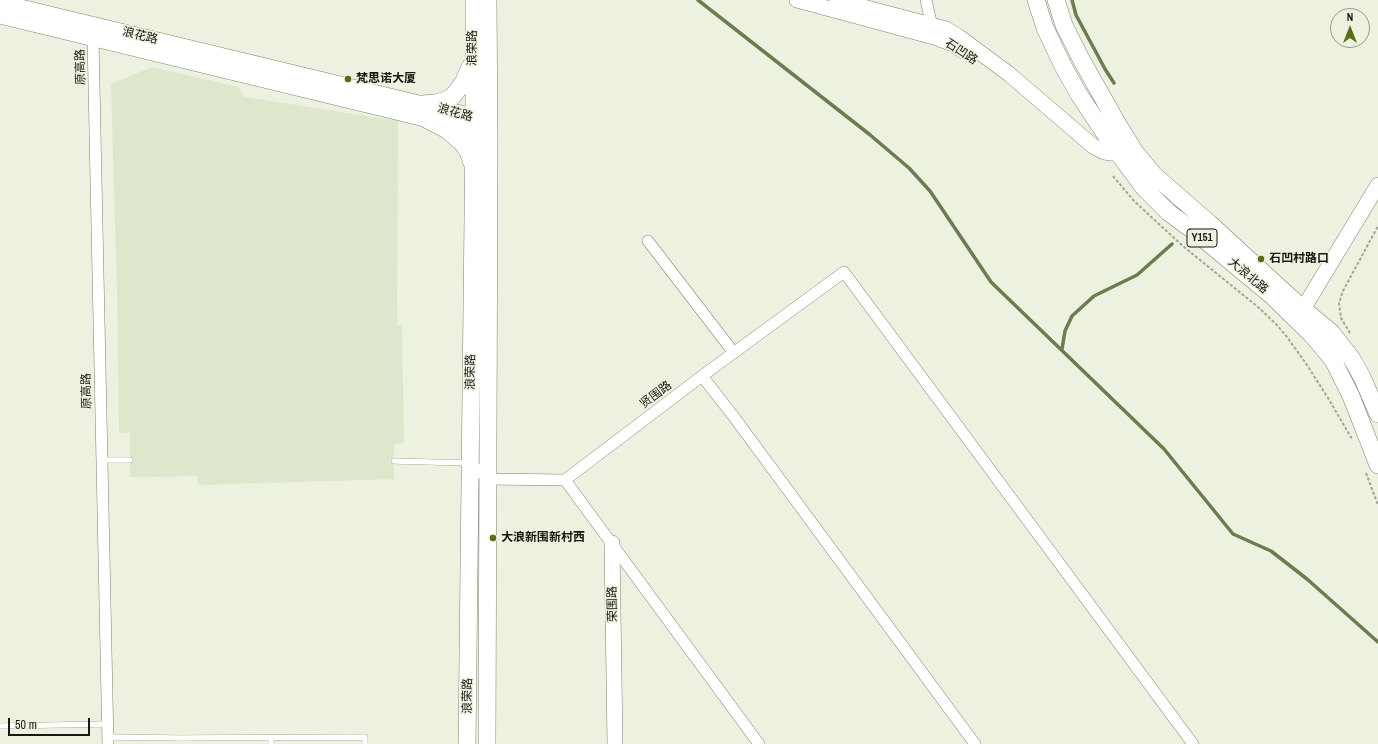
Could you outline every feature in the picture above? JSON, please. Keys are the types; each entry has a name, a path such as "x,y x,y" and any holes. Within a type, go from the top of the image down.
{"main road":[{"name":"浪荣路","path":"474,0 473,55 479,124 488,479 487,744"},
{"name":"浪荣路","path":"467,744 473,166 479,124 488,0"},
{"name":"石凹路","path":"797,0 933,31 946,29 959,36 975,48 1049,107 1084,138 1102,151 1114,152 1115,149"},
{"name":"石凹路","path":"837,0 933,31"},
{"name":"大浪北路","path":"1036,0 1045,28 1063,66 1092,115 1144,188 1168,212 1195,232 1271,295 1331,332 1342,344 1362,377 1378,414"},
{"name":"大浪北路","path":"1056,0 1064,25 1081,59 1135,152 1154,175 1209,223 1298,313 1338,368 1351,396 1372,468"},
{"name":"浪花路","path":"0,2 425,112"},
{"name":"浪花路","path":"0,16 479,124"},
{"path":"473,55 464,84 454,96 436,103 425,112 461,142 468,151 473,166"},
{"path":"1298,313 1378,185"},
{"name":"荣围路","path":"612,544 615,744"}],"street":[{"path":"926,0 933,31"},
{"name":"原高路","path":"93,38 107,740"},
{"path":"648,241 734,353"},
{"name":"贤围路","path":"565,480 702,376 844,272 1193,744"},
{"path":"702,376 744,430 975,744"},
{"path":"470,463 488,479 565,480 759,744"}],"lane":[{"path":"101,460 130,460"},
{"path":"394,461 470,463"},
{"path":"0,726 107,724"},
{"path":"107,740 271,741 365,737 365,744"}],"path":[{"path":"1113,176 1134,201 1184,247 1258,307 1276,324 1307,365 1355,444"},
{"path":"1351,333 1341,318 1338,302 1378,226"},
{"path":"1372,468 1378,505"}],"shaded area":[{"path":"152,67 238,87 245,97 398,121 397,325 402,325 404,443 394,444 394,479 198,485 197,476 130,477 130,433 119,433 117,292 111,84"}],"waterway":[{"path":"698,0 869,134 909,168 930,191 991,282 1164,449 1233,534 1271,551 1307,579 1378,642"},
{"path":"1072,0 1076,15 1114,83"},
{"path":"1062,349 1065,331 1072,316 1094,296 1137,275 1172,244"}],"place":[{"name":"梵思诺大厦","path":"348,79"},
{"name":"石凹村路口","path":"1261,259"},
{"name":"大浪新围新村西","path":"493,538"}]}
